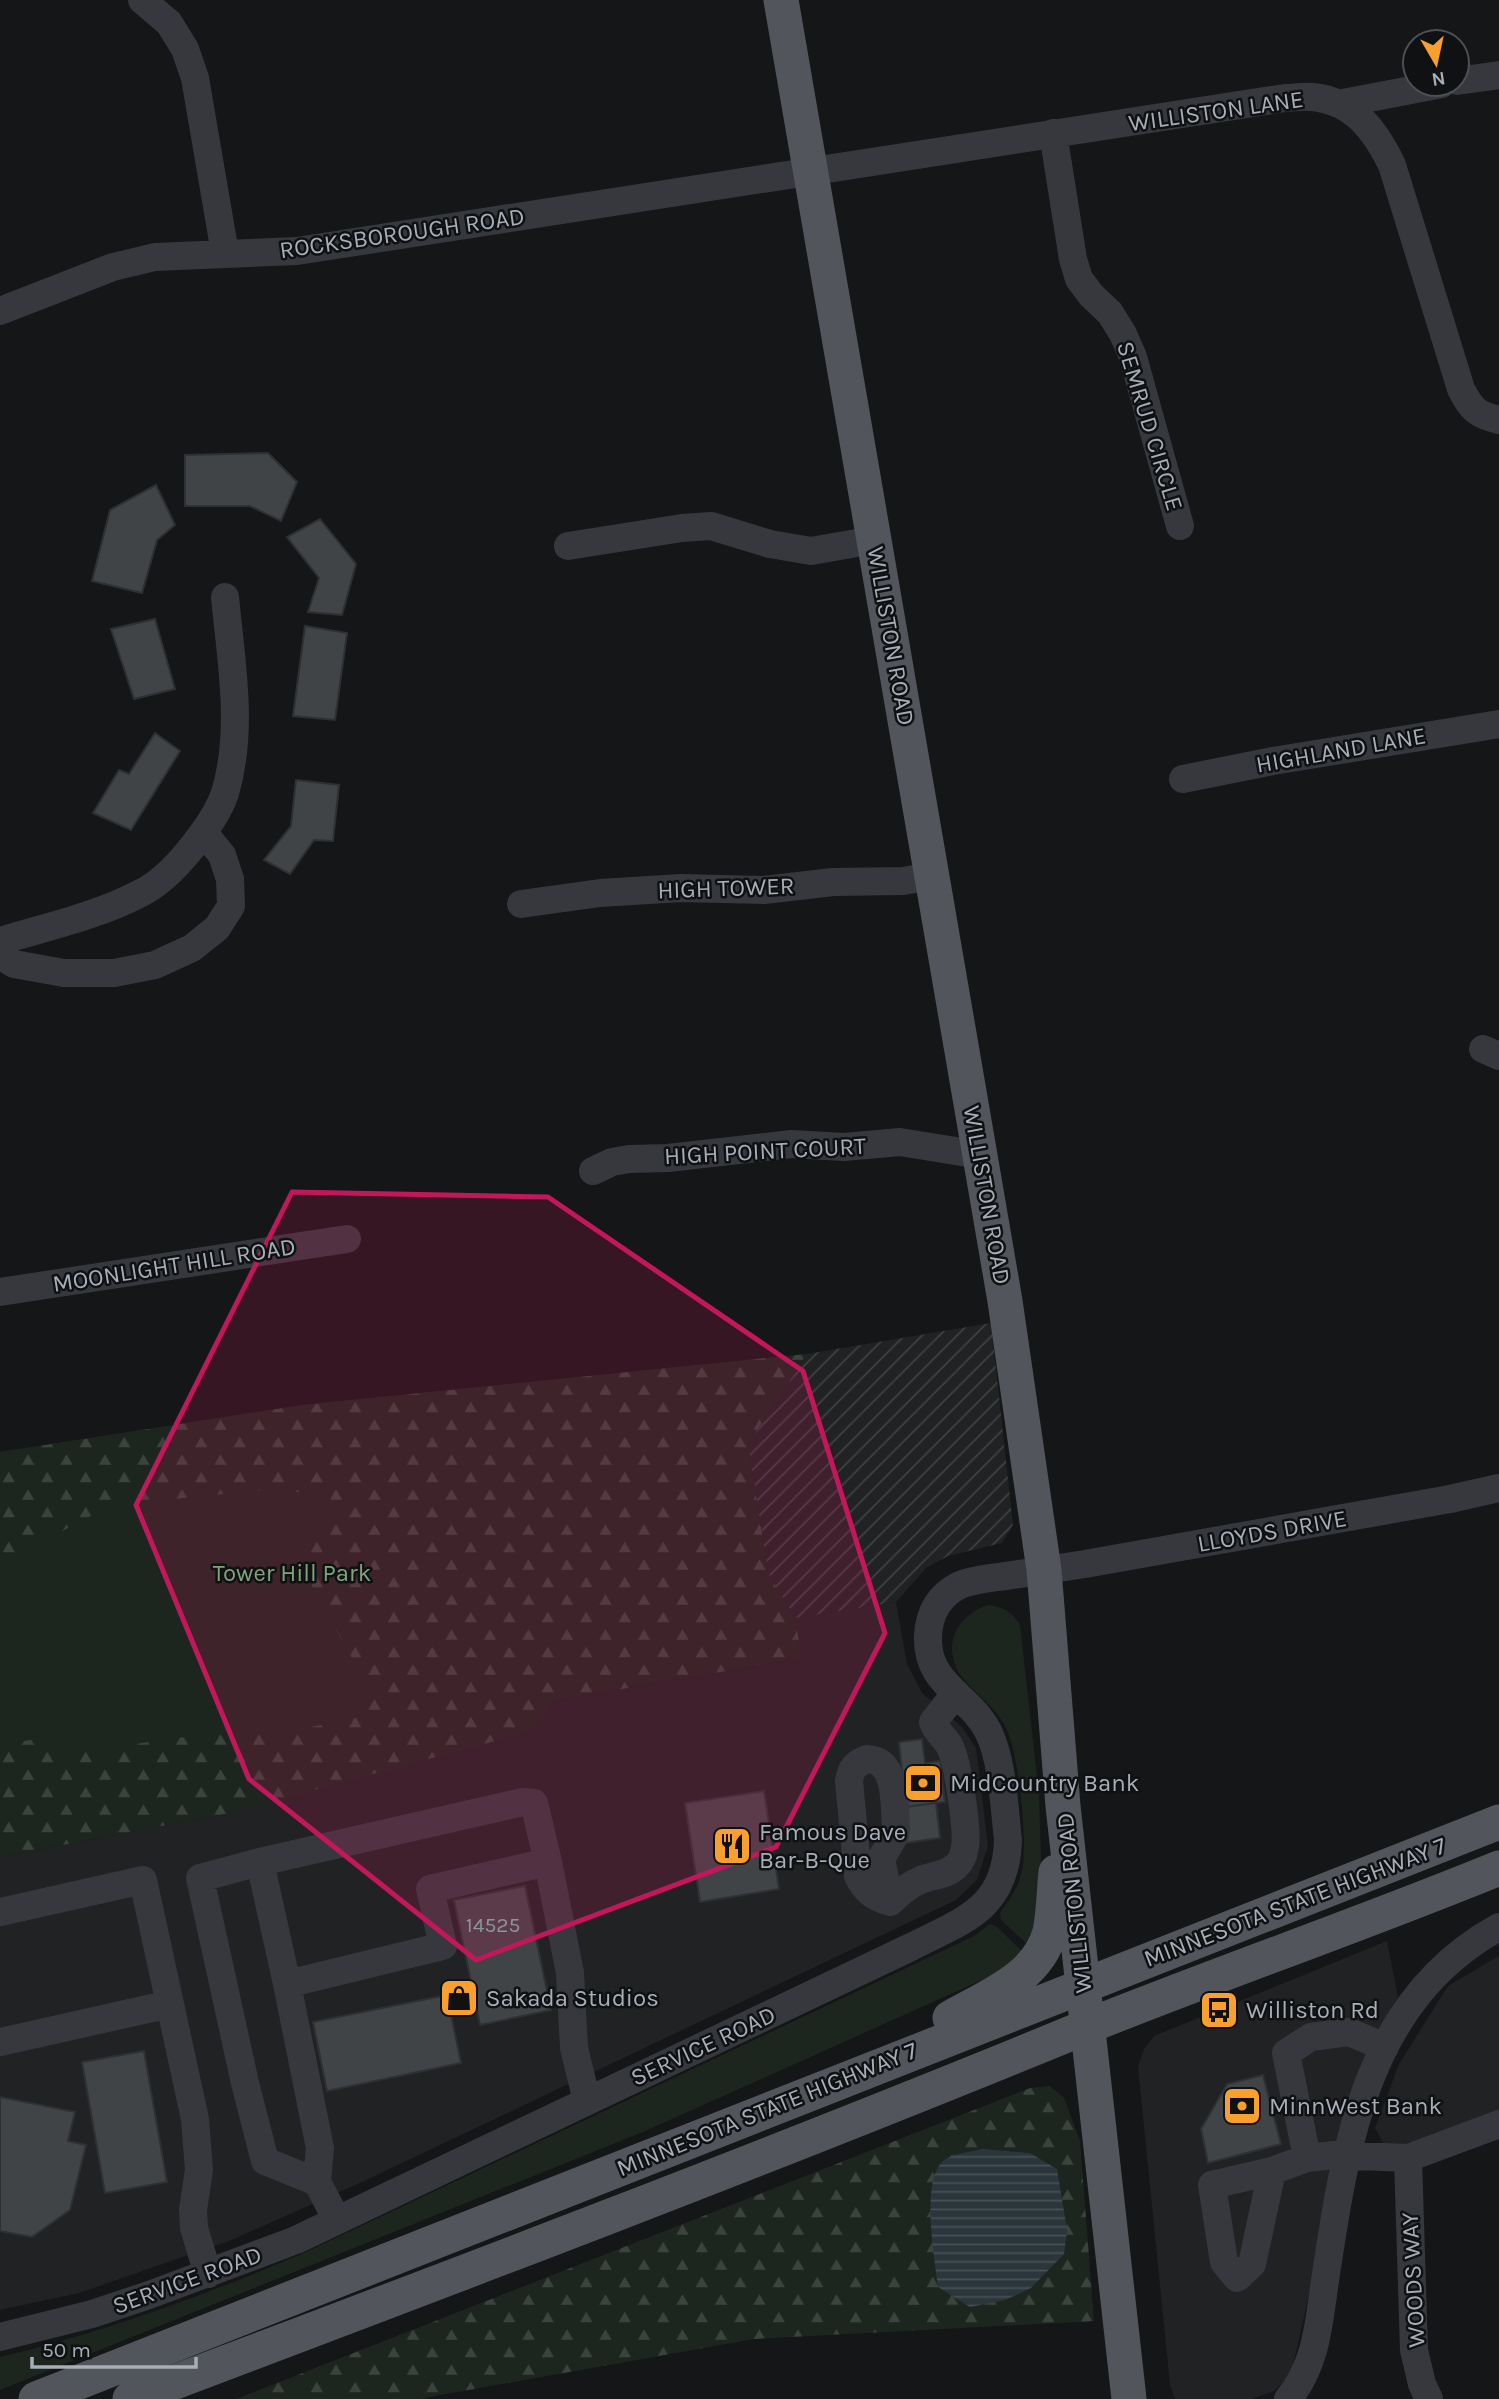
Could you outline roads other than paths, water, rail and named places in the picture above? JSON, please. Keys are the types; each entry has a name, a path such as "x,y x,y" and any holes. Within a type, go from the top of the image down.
{"main road":[{"name":"WILLISTON ROAD","path":"781,0 1005,1301 1044,1570 1063,1806 1129,2399"},
{"path":"838,2082 1004,1987 1026,1973 1041,1955 1051,1928 1063,1806"},
{"name":"MINNESOTA STATE HIGHWAY 7","path":"37,2399 1499,1822"},
{"name":"MINNESOTA STATE HIGHWAY 7","path":"130,2399 600,2222 1087,2027 1499,1868"}],"street":[{"path":"142,0 169,23 185,49 195,78 225,253"},
{"path":"1338,104 1401,92"},
{"name":"WILLISTON LANE","path":"810,170 1285,98 1313,97 1338,104 1362,118 1380,140 1392,164 1461,389 1470,407 1486,417 1499,419"},
{"name":"SEMRUD CIRCLE","path":"1053,133 1073,259 1079,279 1110,313 1133,357 1180,526"},
{"name":"ROCKSBOROUGH ROAD","path":"0,311 113,267 155,257 297,250 810,170"},
{"path":"568,547 682,528 711,526 770,544 811,551 874,540"},
{"path":"0,941 102,910 144,892 177,865 204,833 225,795 234,752 235,710 225,597"},
{"name":"HIGHLAND LANE","path":"1183,779 1273,761 1499,724"},
{"path":"0,955 15,964 64,973 114,972 155,965 192,948 217,928 231,906 230,879 222,855 204,833"},
{"name":"HIGH TOWER","path":"521,904 600,893 681,887 764,890 833,882 903,881 932,876"},
{"name":"HIGH POINT COURT","path":"593,1171 629,1159 668,1158 792,1144 845,1147 900,1142 980,1155"},
{"name":"MOONLIGHT HILL ROAD","path":"0,1292 347,1238"},
{"name":"LLOYDS DRIVE","path":"1044,1570 1451,1499 1499,1488"},
{"name":"SERVICE ROAD","path":"0,2337 92,2314 259,2255 970,1917 983,1907 998,1887 1008,1855 996,1750 988,1730 977,1715 933,1670 928,1637 930,1619 938,1601 963,1584 1044,1570"},
{"path":"890,1902 905,1888 947,1872 957,1865 964,1855 965,1830 954,1759 946,1739 936,1731 933,1722 955,1694"},
{"path":"317,2182 265,2161 200,1878 523,1802 534,1803 570,1973 574,2048 587,2101"},
{"path":"287,1984 443,1946 429,1888 548,1861"},
{"path":"260,1862 320,2148 317,2182 337,2220"},
{"path":"0,1912 143,1880 195,2119 199,2170 193,2210 194,2228 208,2274"},
{"path":"1288,2399 1297,2388 1313,2356 1338,2190 1356,2115 1373,2070 1395,2026 1417,1995 1481,1937 1499,1927"},
{"path":"0,2042 170,2004"},
{"path":"1307,2158 1286,2053 1311,2037 1349,2032 1385,2047"},
{"path":"1272,2171 1307,2158 1346,2154 1408,2158 1499,2124"},
{"name":"WOODS WAY","path":"1408,2158 1414,2350 1422,2384 1429,2399"}],"place":[{"name":"MidCountry Bank","path":"923,1783"},
{"name":"Famous Dave Bar-B-Que","path":"732,1846"},
{"name":"Sakada Studios","path":"459,1998"},
{"name":"Williston Rd","path":"1219,2010"},
{"name":"MinnWest Bank","path":"1242,2106"}],"park label":[{"name":"Tower Hill Park","path":"292,1573"}]}
